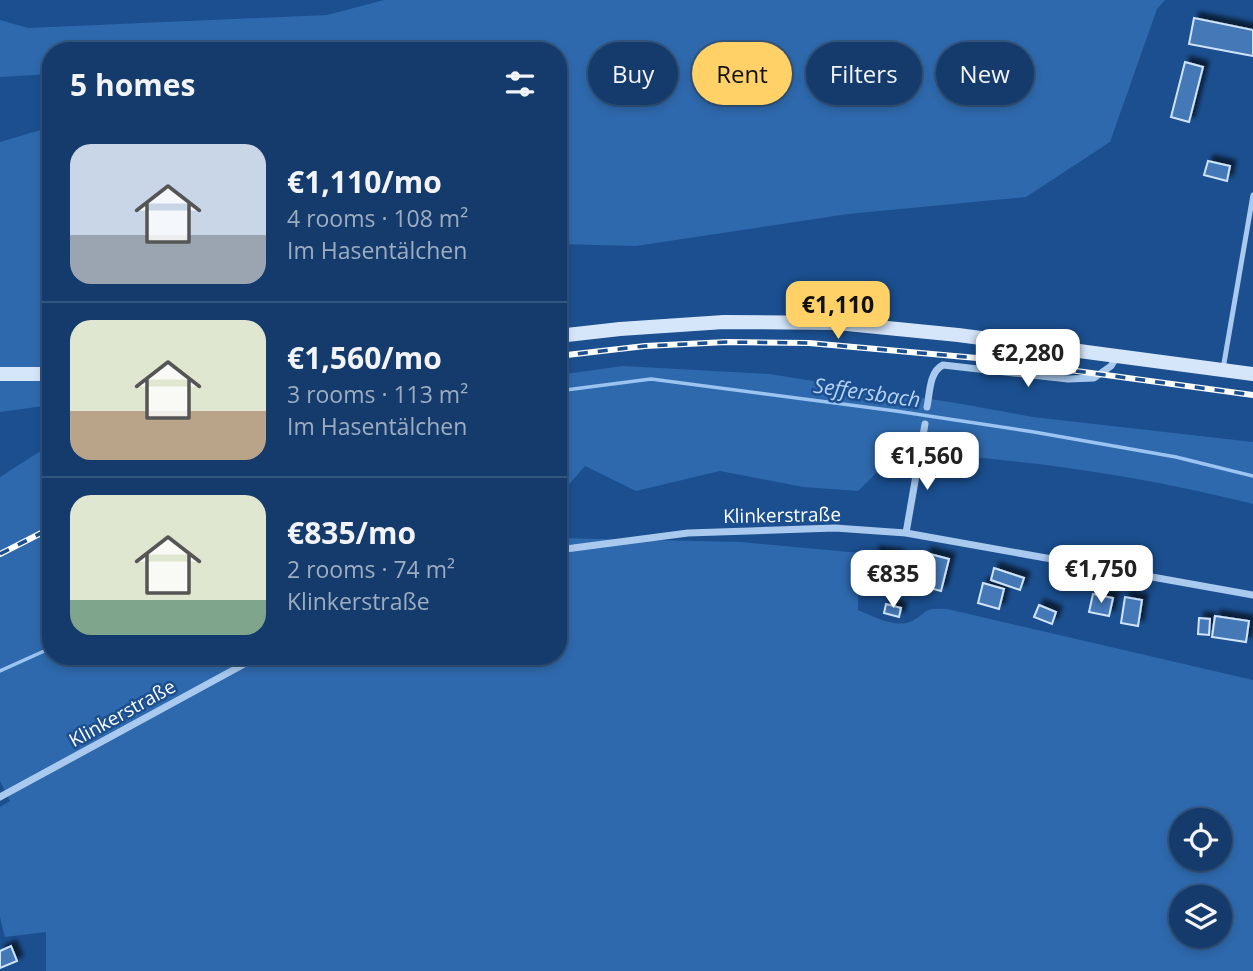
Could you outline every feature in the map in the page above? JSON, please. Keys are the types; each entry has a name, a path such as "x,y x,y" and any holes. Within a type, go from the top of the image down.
{"main road":[{"path":"567,335 724,322 836,323 958,335 1253,374"},
{"path":"0,373 42,374"}],"street":[{"path":"927,407 932,378 943,365 1068,379 1094,378 1111,366 1117,356"},
{"path":"906,533 925,424"},
{"name":"Klinkerstraße","path":"567,549 688,533 835,528 906,533 1253,595"},
{"name":"Klinkerstraße","path":"0,797 242,665"}],"lane":[{"path":"1223,369 1253,195"}],"shaded area":[{"path":"384,0 1165,0 1157,9 1110,142 1026,197 848,214 636,246 567,244 567,42 42,42 42,75 0,77 0,20 28,28 327,15"},
{"path":"42,130 42,406 0,412 0,142"},
{"path":"623,366 769,374 1033,417 1253,442 1253,504 1166,484 1077,469 898,452 858,491 803,487 720,471 636,491 585,466 567,487 567,374"},
{"path":"42,450 42,665 567,665 567,538 741,542 860,553 858,610 884,621 905,623 930,610 947,609 1253,680 1253,971 46,971 46,932 5,937 0,917 0,807 10,801 0,781 0,477"}],"building":[{"path":"1194,18 1253,30 1253,56 1189,44"},
{"path":"1185,62 1203,67 1189,122 1171,117"},
{"path":"1208,161 1230,166 1227,181 1204,175"},
{"path":"874,552 898,555 896,575 872,572"},
{"path":"926,553 949,559 941,591 926,587 930,573 921,570"},
{"path":"994,568 1024,578 1020,590 991,580"},
{"path":"983,583 1004,589 999,609 978,603"},
{"path":"1093,594 1113,598 1109,616 1089,612"},
{"path":"1125,597 1142,600 1138,626 1121,623"},
{"path":"886,604 901,608 899,617 884,613"},
{"path":"1039,605 1056,612 1052,624 1034,617"},
{"path":"1215,616 1249,621 1246,642 1212,637"},
{"path":"1199,618 1210,619 1209,635 1198,634"},
{"path":"11,946 17,961 0,968 0,951"}],"waterway":[{"name":"Seffersbach","path":"567,390 651,379 1034,432 1176,457 1253,476"},
{"name":"Seffersbach","path":"0,671 42,652"}],"railway":[{"path":"567,355 645,346 727,342 809,343 988,359 1253,395"},
{"path":"0,554 42,533"}]}
